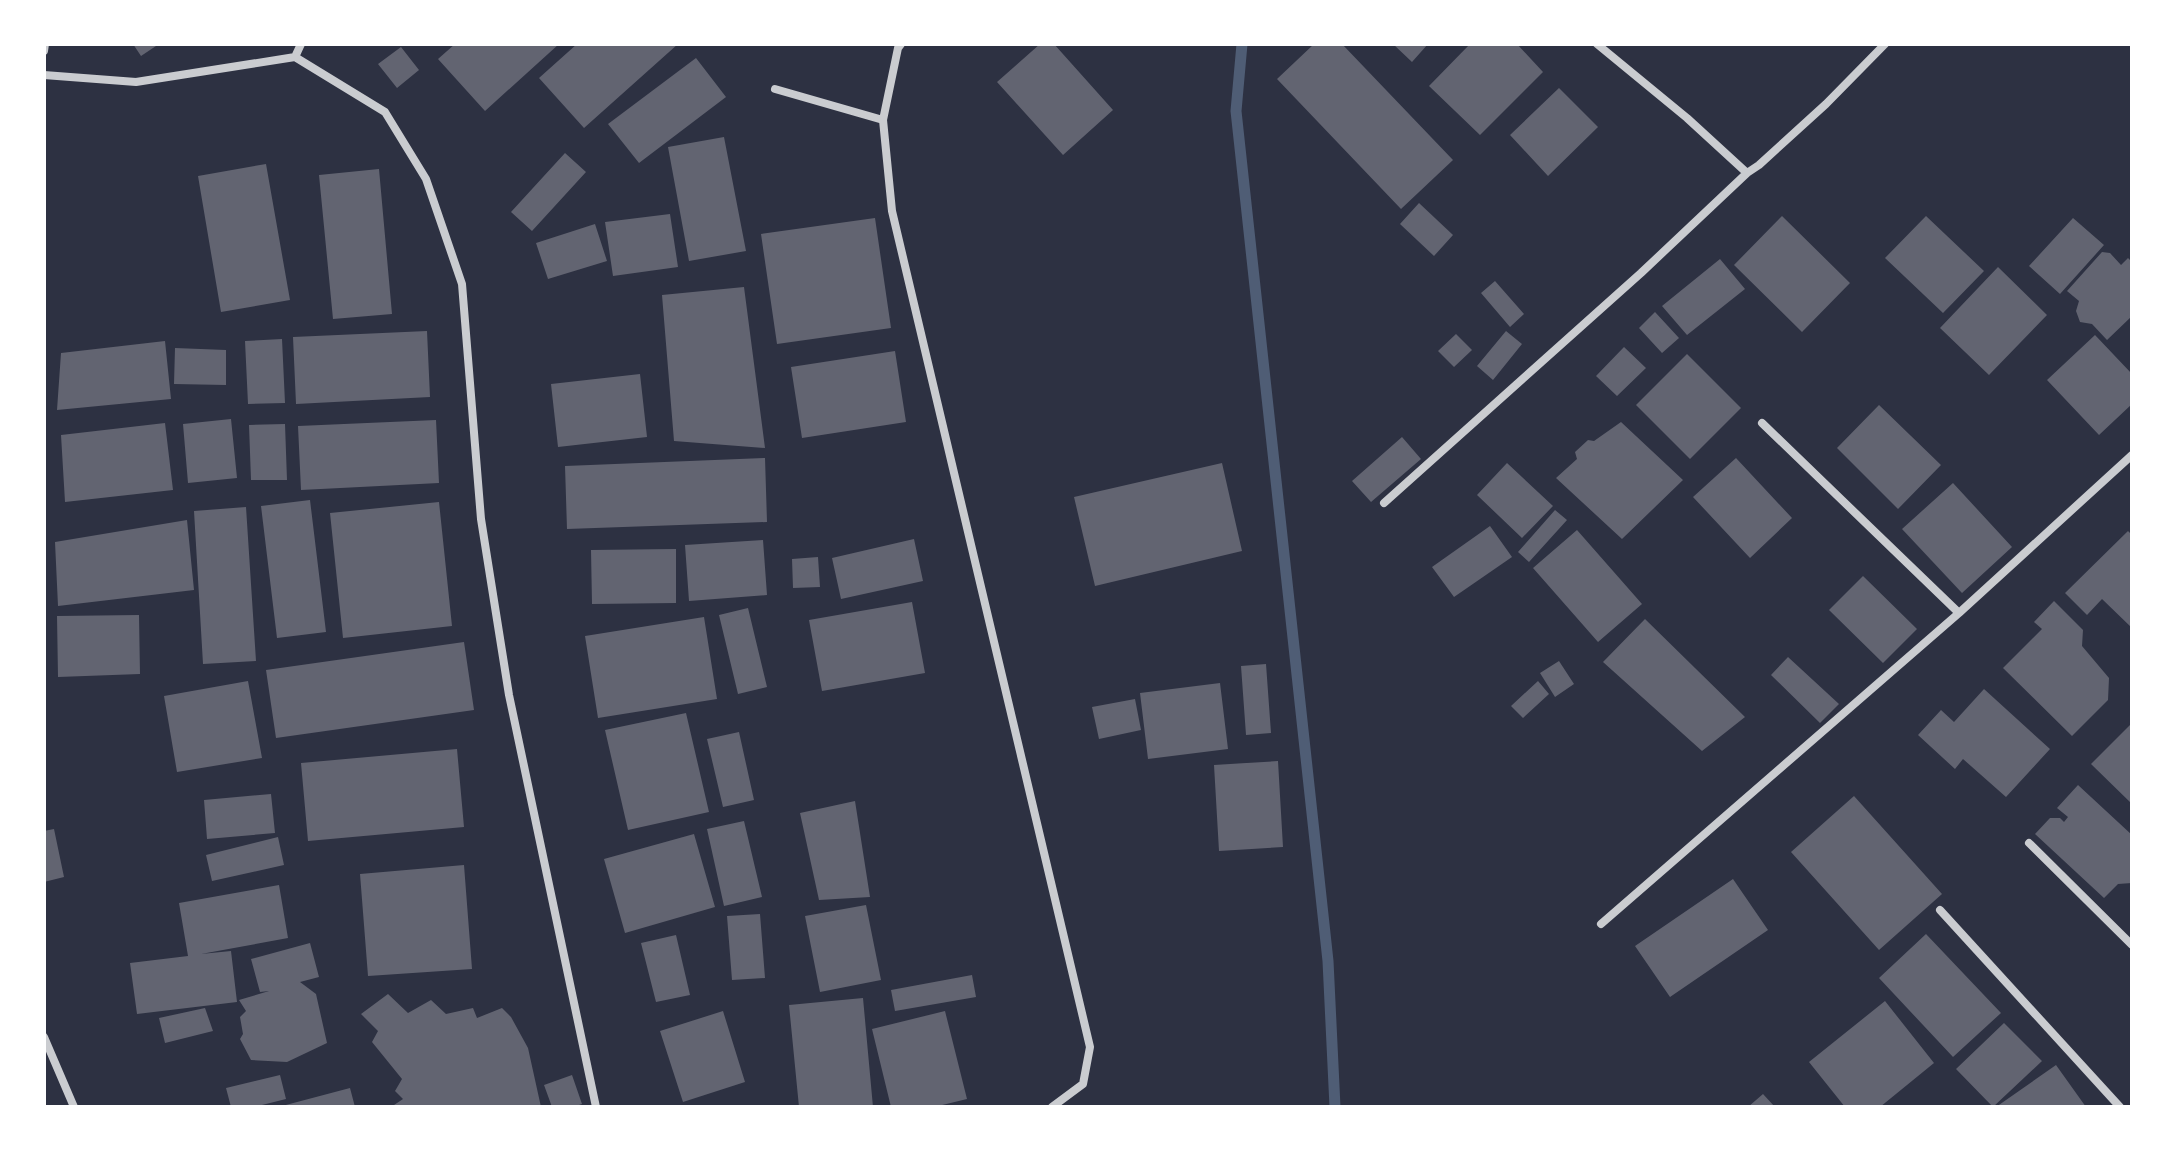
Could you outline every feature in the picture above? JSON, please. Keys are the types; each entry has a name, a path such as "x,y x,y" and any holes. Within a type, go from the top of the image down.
{"street":[{"path":"44,51 45,44"},
{"path":"295,57 301,44"},
{"path":"901,44 883,120 892,211 1090,1047 1083,1084 1052,1107"},
{"path":"1597,44 1687,118 1747,173"},
{"path":"1384,503 1826,104 1885,44"},
{"path":"44,75 136,82 295,57 385,112 426,179 462,284 481,519 504,666 596,1107"},
{"path":"775,89 883,120"},
{"path":"1762,423 1959,613"},
{"path":"1601,924 1959,613 2132,455"},
{"path":"2029,843 2132,945"},
{"path":"1940,910 2120,1107"},
{"path":"44,1037 74,1107"}],"building":[{"path":"133,44 159,44 141,56"},
{"path":"455,44 559,44 485,111 438,59"},
{"path":"577,44 678,44 584,128 539,78"},
{"path":"1040,44 1054,44 1113,110 1063,155 997,82"},
{"path":"1314,44 1342,44 1453,160 1401,209 1277,79"},
{"path":"1393,44 1428,44 1412,62"},
{"path":"1470,44 1517,44 1543,72 1480,135 1429,86"},
{"path":"401,47 419,70 397,88 378,64"},
{"path":"696,58 726,97 639,163 608,124"},
{"path":"1559,88 1598,127 1548,176 1510,135"},
{"path":"724,137 746,251 689,261 668,147"},
{"path":"565,153 586,172 532,231 511,212"},
{"path":"266,164 290,300 221,312 198,176"},
{"path":"379,169 392,314 333,319 319,175"},
{"path":"1419,203 1453,235 1434,256 1400,224"},
{"path":"670,214 678,267 613,276 605,222"},
{"path":"1782,216 1850,283 1802,332 1734,265"},
{"path":"1926,216 1984,271 1943,313 1885,258"},
{"path":"875,218 891,328 777,344 761,234"},
{"path":"2073,218 2104,245 2060,294 2029,266"},
{"path":"595,224 607,261 548,279 536,243"},
{"path":"2102,252 2110,253 2121,265 2128,258 2132,262 2132,316 2107,340 2092,324 2080,322 2076,311 2079,301 2067,291"},
{"path":"1720,259 1745,289 1687,335 1662,306"},
{"path":"1998,267 2047,315 1989,375 1940,328"},
{"path":"1495,281 1524,314 1510,327 1481,293"},
{"path":"744,287 765,448 674,441 662,295"},
{"path":"1655,312 1679,338 1662,353 1639,328"},
{"path":"427,331 430,397 296,404 293,337"},
{"path":"1506,331 1522,344 1493,380 1477,366"},
{"path":"1456,334 1472,350 1454,367 1438,351"},
{"path":"2095,335 2132,374 2132,404 2099,435 2047,380"},
{"path":"282,339 285,403 248,404 245,341"},
{"path":"165,341 171,399 57,410 61,353"},
{"path":"1624,347 1646,368 1617,396 1596,376"},
{"path":"175,348 226,350 226,385 174,384"},
{"path":"895,351 906,422 802,438 791,367"},
{"path":"1687,354 1741,408 1690,459 1636,405"},
{"path":"640,374 647,437 558,447 551,384"},
{"path":"1879,405 1941,465 1898,509 1837,448"},
{"path":"231,419 237,478 188,483 183,424"},
{"path":"436,420 439,483 301,490 298,426"},
{"path":"1621,422 1683,480 1622,539 1556,478 1577,459 1575,452 1588,440 1594,441"},
{"path":"165,423 173,490 65,502 61,435"},
{"path":"285,424 287,480 251,480 249,425"},
{"path":"1402,437 1421,459 1371,502 1352,481"},
{"path":"765,458 767,522 567,529 565,466"},
{"path":"1736,458 1792,518 1750,558 1693,497"},
{"path":"1222,463 1242,551 1095,586 1074,497"},
{"path":"1507,463 1553,506 1522,538 1477,495"},
{"path":"1953,483 2012,547 1962,593 1902,529"},
{"path":"310,500 326,632 277,638 261,506"},
{"path":"439,502 452,626 343,638 330,513"},
{"path":"246,507 256,661 203,664 194,511"},
{"path":"1555,510 1567,520 1529,562 1518,552"},
{"path":"187,520 194,590 58,606 55,542"},
{"path":"1490,526 1512,557 1454,597 1432,567"},
{"path":"1577,530 1642,604 1598,642 1533,568"},
{"path":"2128,531 2132,535 2132,628 2102,599 2087,615 2065,593"},
{"path":"914,539 923,581 841,599 832,558"},
{"path":"763,540 767,595 689,601 685,545"},
{"path":"676,549 676,603 592,604 591,550"},
{"path":"818,557 820,587 793,588 792,559"},
{"path":"1863,576 1917,629 1883,663 1829,610"},
{"path":"2054,601 2083,630 2082,646 2109,678 2108,700 2072,736 2003,668 2042,629 2034,622"},
{"path":"912,602 925,673 822,691 809,620"},
{"path":"748,608 767,687 738,694 719,615"},
{"path":"139,615 140,674 58,677 57,616"},
{"path":"704,617 717,699 598,718 585,636"},
{"path":"1645,619 1745,717 1702,751 1603,662"},
{"path":"464,642 474,710 276,738 266,670"},
{"path":"1788,657 1839,704 1820,723 1771,675"},
{"path":"1559,661 1574,684 1555,697 1540,673"},
{"path":"1266,664 1271,733 1246,735 1241,666"},
{"path":"248,681 262,758 177,772 164,696"},
{"path":"1538,681 1549,694 1523,718 1511,706"},
{"path":"1220,683 1228,749 1148,759 1140,693"},
{"path":"1984,689 2050,749 2006,797 1963,759 1955,769 1918,735 1941,710 1954,722"},
{"path":"1135,699 1141,730 1099,739 1092,707"},
{"path":"686,713 709,812 628,830 605,730"},
{"path":"2132,723 2132,804 2091,764"},
{"path":"739,732 754,800 723,807 707,739"},
{"path":"457,749 464,827 308,841 301,763"},
{"path":"1278,761 1283,847 1219,851 1214,765"},
{"path":"2078,785 2132,835 2132,883 2118,884 2104,898 2035,834 2050,818 2060,818 2064,822 2068,817 2057,808"},
{"path":"271,794 275,833 207,839 204,800"},
{"path":"1854,796 1942,894 1879,950 1791,852"},
{"path":"855,801 870,897 819,900 800,813"},
{"path":"744,821 762,897 724,906 707,829"},
{"path":"54,829 64,877 44,882 44,831"},
{"path":"694,834 715,907 625,933 604,859"},
{"path":"278,837 284,865 212,881 206,855"},
{"path":"464,865 472,969 368,976 360,874"},
{"path":"1733,879 1768,930 1670,997 1635,946"},
{"path":"279,885 288,938 201,954 231,951 237,1002 137,1014 130,963 188,956 179,903"},
{"path":"866,905 881,980 820,992 805,916"},
{"path":"760,914 765,978 732,980 727,916"},
{"path":"1926,934 2001,1013 1953,1057 1879,978"},
{"path":"676,935 690,995 656,1002 641,943"},
{"path":"310,943 319,977 300,982 316,994 327,1043 287,1062 251,1060 240,1039 243,1034 240,1017 246,1011 239,1000 269,991 260,992 251,959"},
{"path":"972,975 976,997 895,1011 891,990"},
{"path":"388,994 408,1013 431,1000 446,1014 473,1008 477,1018 502,1008 511,1017 528,1048 541,1107 395,1107 403,1099 395,1091 402,1079 372,1042 378,1031 361,1014"},
{"path":"863,998 873,1107 799,1107 789,1005"},
{"path":"1885,1001 1934,1063 1880,1107 1845,1107 1809,1062"},
{"path":"205,1008 213,1031 165,1043 159,1018"},
{"path":"723,1011 745,1082 683,1102 660,1031"},
{"path":"945,1011 967,1099 934,1107 891,1107 872,1029"},
{"path":"2004,1023 2042,1061 1993,1107 1956,1069"},
{"path":"2056,1065 2086,1107 1996,1107"},
{"path":"280,1075 286,1099 254,1107 231,1107 226,1088"},
{"path":"572,1075 582,1104 552,1107 544,1085"},
{"path":"350,1088 355,1107 282,1107 282,1106"},
{"path":"1763,1094 1775,1107 1748,1107"}],"waterway":[{"path":"1242,44 1236,111 1328,961 1335,1107"}]}
